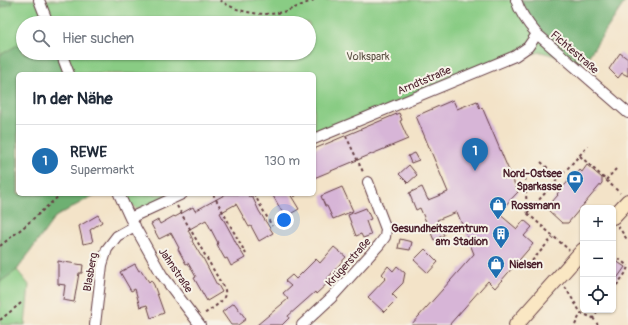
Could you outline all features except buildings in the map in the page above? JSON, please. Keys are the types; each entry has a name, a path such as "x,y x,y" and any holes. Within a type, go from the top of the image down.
{"main road":[{"path":"616,219 625,198"},
{"path":"516,325 580,253"}],"street":[{"path":"39,0 45,16"},
{"name":"Fichtestraße","path":"516,0 526,21 537,34 628,113"},
{"name":"Arndtstraße","path":"316,138 515,56 528,47 537,34"},
{"path":"64,60 68,72"},
{"name":"Krügerstraße","path":"302,325 332,297 385,237 386,229 368,182"},
{"path":"120,196 132,222 177,196"},
{"name":"Jahnstraße","path":"132,222 162,275 198,322"},
{"name":"Blasberg","path":"95,325 102,265 107,249 116,236 132,222"}],"path":[{"path":"220,0 224,4 244,12 265,14 282,12 314,0"},
{"path":"342,128 368,182"},
{"path":"527,213 588,146"},
{"path":"580,156 625,198"},
{"path":"541,162 558,178"},
{"path":"606,180 616,169"},
{"path":"525,172 527,213 564,246"},
{"path":"0,246 59,196"},
{"path":"177,196 225,290 223,300 198,322"},
{"path":"213,196 246,254"},
{"path":"255,196 272,226"},
{"path":"616,222 628,241"},
{"path":"532,261 553,237"},
{"path":"616,257 628,267 625,274 616,286"},
{"path":"557,279 567,288 580,311"},
{"path":"0,320 20,303"},
{"path":"575,325 581,313 593,318 598,325"},
{"path":"593,318 596,313"}],"green space":[{"name":"Volkspark","path":"0,0 626,0 584,63 541,52 515,57 316,138 316,72 16,72 16,196 92,196 55,217 17,270 29,285 25,325 0,325"},
{"path":"0,0 11,0 13,3 0,8"},
{"path":"520,0 626,0 584,63 536,26"},
{"path":"16,46 16,60 60,60 65,72 16,72 16,196 92,196 55,217 17,270 0,282 0,55"},
{"path":"122,196 176,196 140,212"}],"place":[{"name":"REWE","path":"475,171"},
{"name":"Nord-Ostsee Sparkasse","path":"575,194"},
{"name":"Rossmann","path":"498,220"},
{"name":"Gesundheitszentrum am Stadion","path":"501,249"},
{"name":"Nielsen","path":"496,279"}]}
